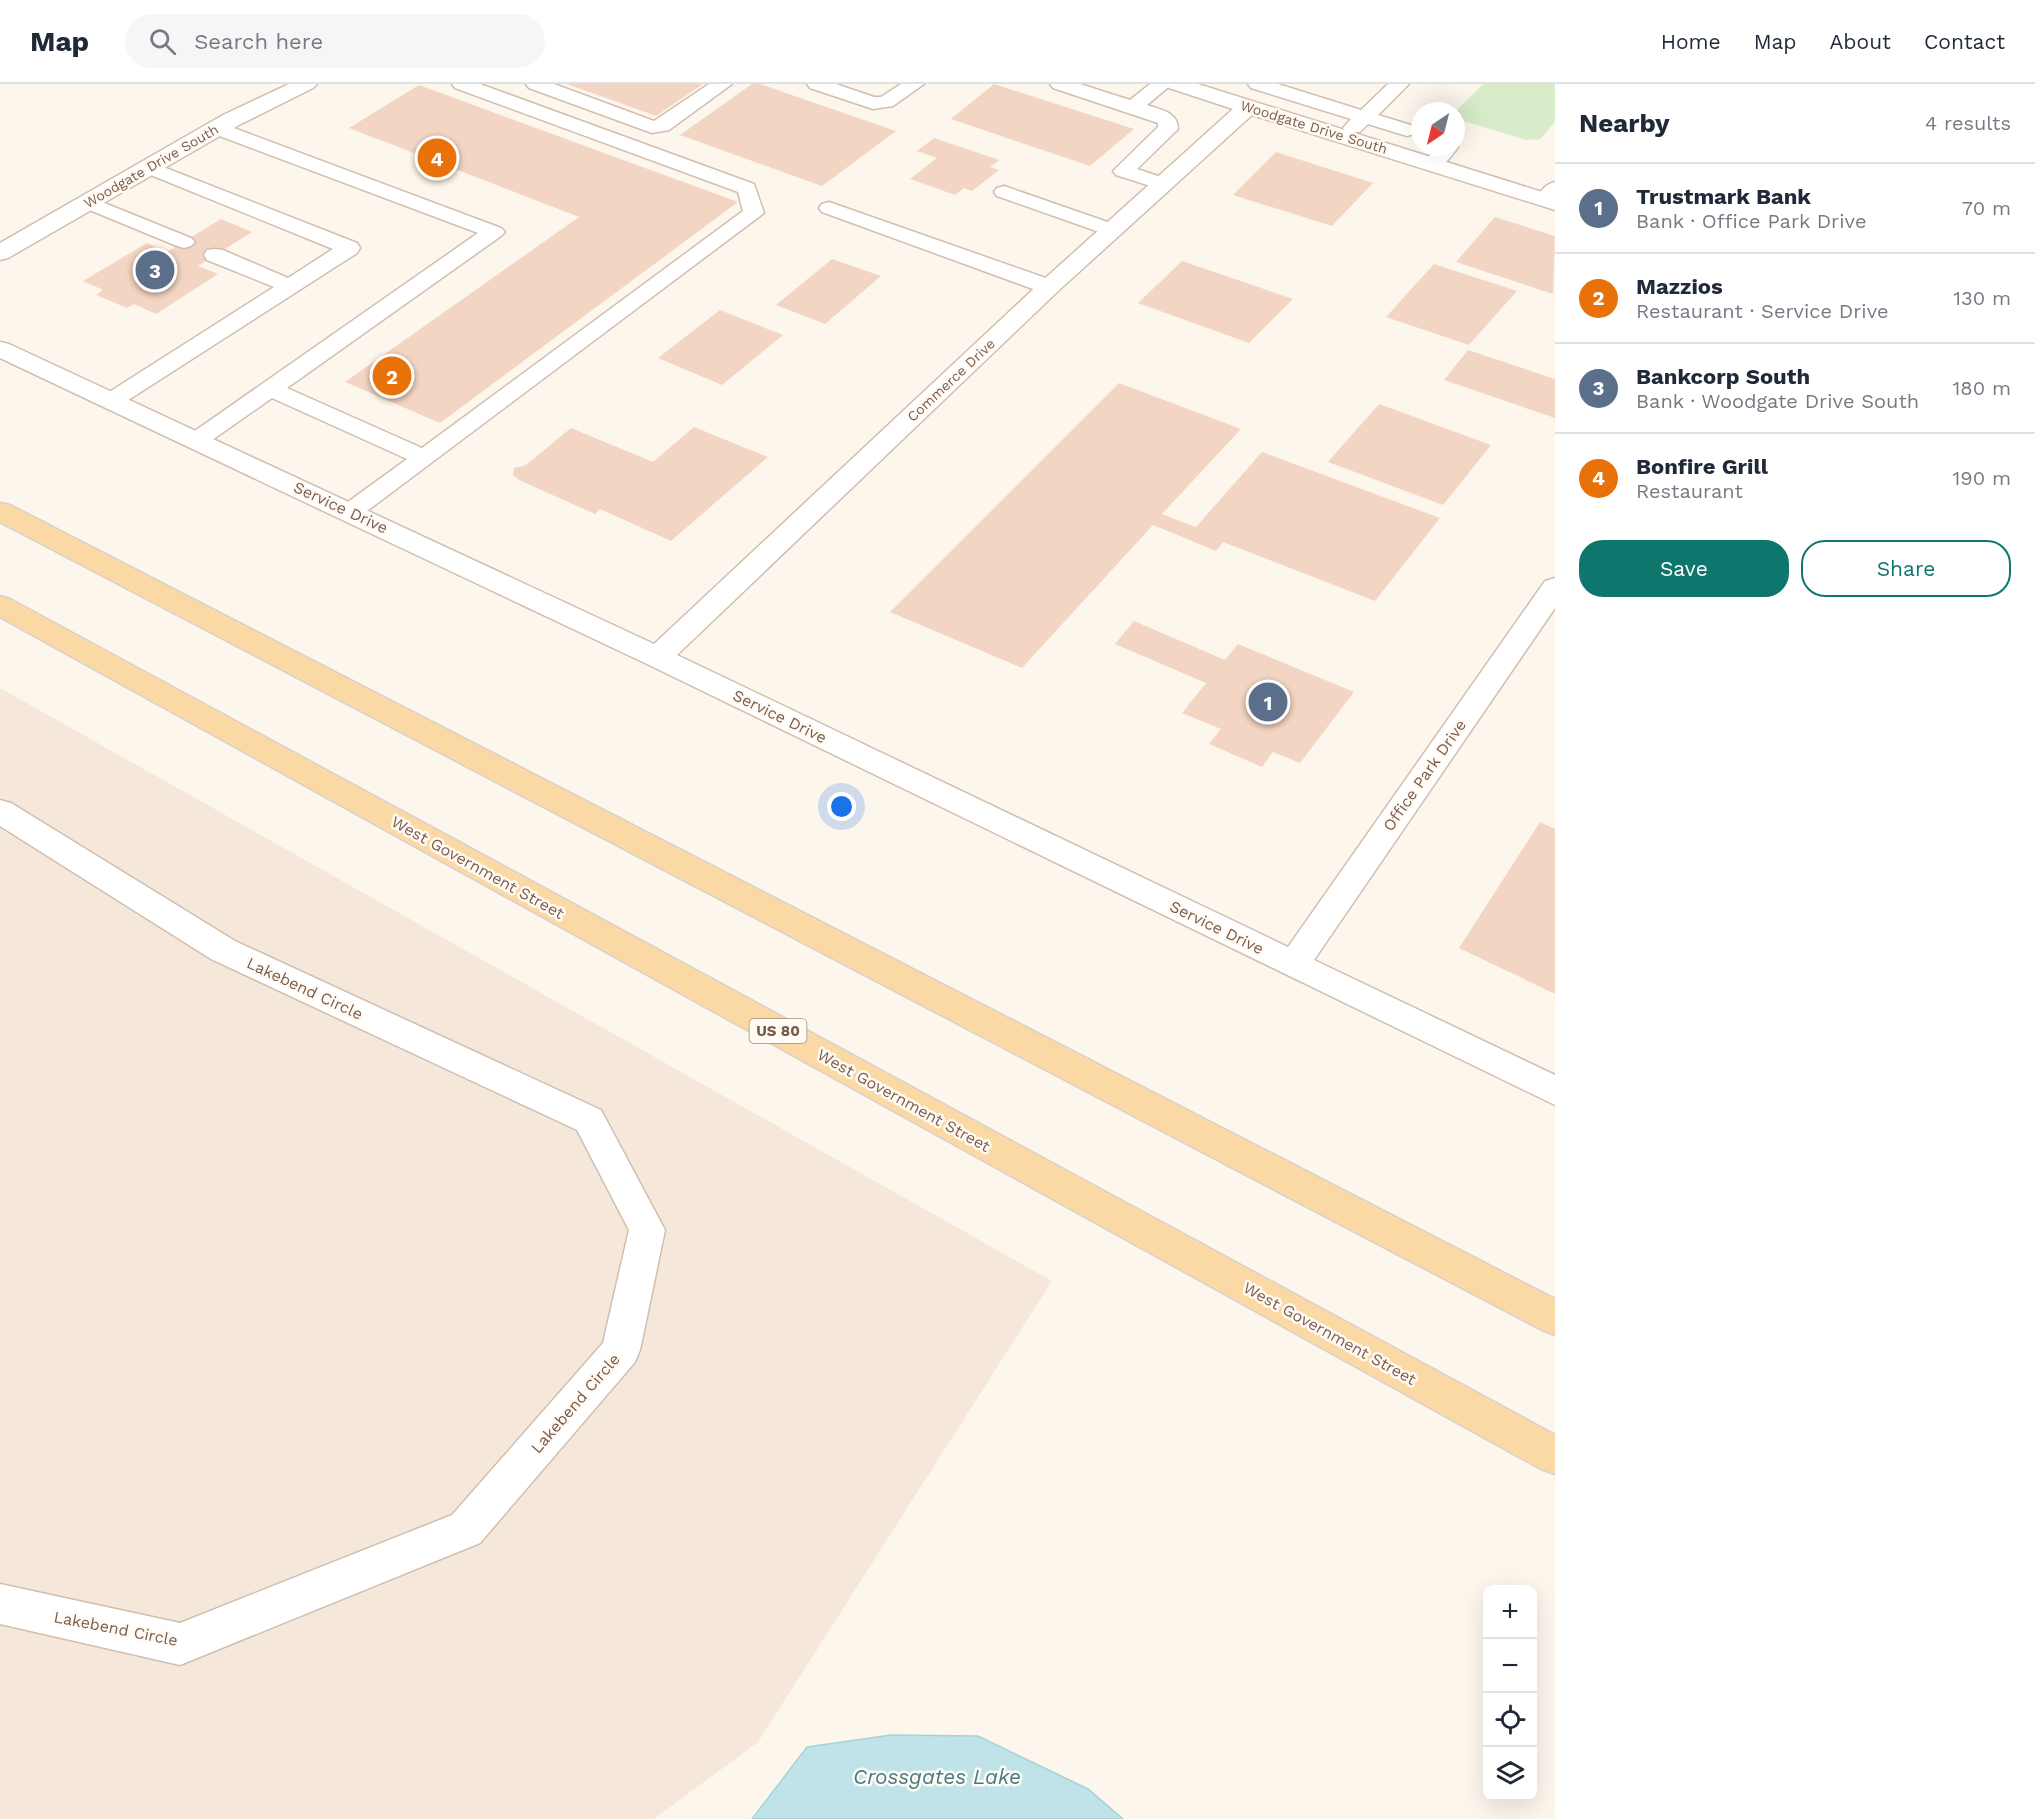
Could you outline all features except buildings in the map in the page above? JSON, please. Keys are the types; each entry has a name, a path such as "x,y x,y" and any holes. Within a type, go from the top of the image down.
{"main road":[{"path":"0,511 1555,1318"},
{"name":"West Government Street","path":"0,605 1555,1456"}],"street":[{"name":"Woodgate Drive South","path":"0,253 216,128 270,99 306,84"},
{"name":"Woodgate Drive South","path":"1176,84 1259,93 1344,137 1552,197"},
{"name":"Commerce Drive","path":"657,657 1049,287 1259,93"},
{"name":"Service Drive","path":"0,349 657,657 1555,1091"},
{"name":"Office Park Drive","path":"1294,964 1555,586"},
{"name":"Lakebend Circle","path":"0,812 223,950 589,1120 647,1230 621,1350 466,1528 180,1644 0,1604"}],"lane":[{"path":"350,512 754,213 747,188 462,84"},
{"path":"537,84 652,126 662,126 722,84"},
{"path":"817,84 873,103 896,98 914,84"},
{"path":"1060,84 1160,116 1168,121 1168,129 1123,171 1162,184"},
{"path":"1133,107 1162,84"},
{"path":"1344,137 1399,84"},
{"path":"1259,93 1364,117 1407,130"},
{"path":"197,440 494,232 216,128"},
{"path":"1432,164 1440,156"},
{"path":"111,401 349,248 148,167"},
{"path":"1004,192 1112,230"},
{"path":"87,202 184,242"},
{"path":"829,208 1049,287"},
{"path":"215,255 290,286"},
{"path":"270,389 423,457"}],"shaded area":[{"path":"0,688 1052,1281 758,1742 654,1819 0,1819"}],"green space":[{"path":"1483,84 1555,84 1555,122 1540,139 1526,140 1465,121 1465,102"}],"water":[{"name":"Crossgates Lake","path":"891,1735 978,1736 1088,1789 1123,1819 752,1819 807,1747"}],"place":[{"name":"Bonfire Grill","path":"437,158"},
{"name":"Bankcorp South","path":"155,270"},
{"name":"Mazzios","path":"392,376"},
{"name":"Trustmark Bank","path":"1268,702"}]}
